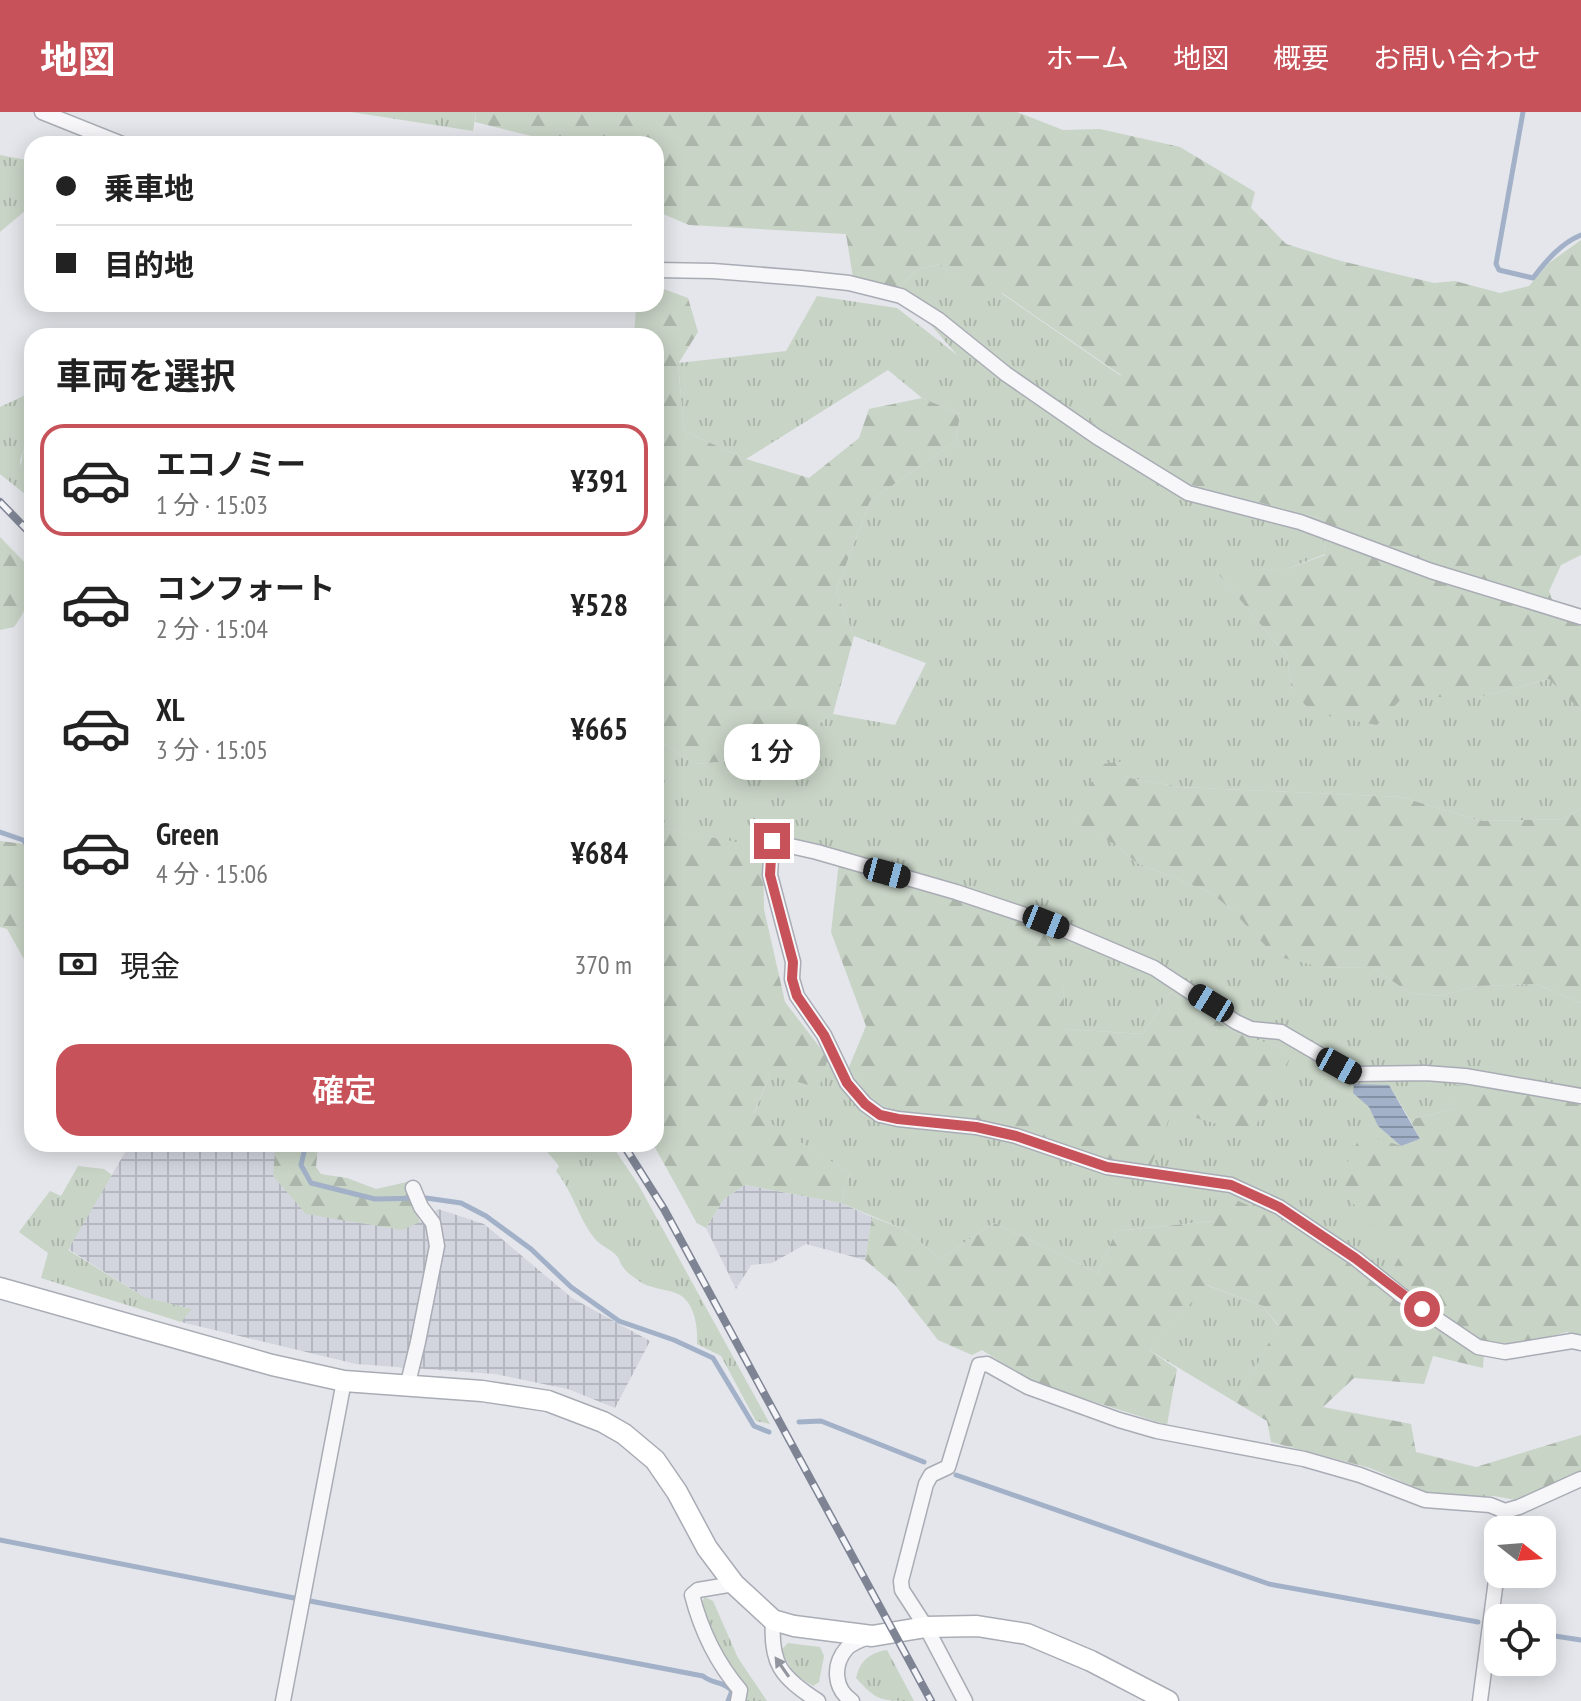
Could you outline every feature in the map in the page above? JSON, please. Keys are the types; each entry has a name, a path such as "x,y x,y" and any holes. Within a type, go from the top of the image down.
{"street":[{"path":"42,112 102,136"},
{"path":"664,270 713,271 849,283 901,296 939,320 995,366 1097,437 1188,493 1287,518 1431,571 1581,617"},
{"path":"1578,1345 1505,1352 1478,1347 1290,1215 1231,1185 1107,1167 1016,1136 976,1127 880,1115 865,1104 847,1083 824,1035 797,996 792,979 793,962 770,875 766,840 956,892 1058,927 1154,968 1251,1029 1281,1032 1353,1074 1465,1076 1581,1096"},
{"path":"407,1387 437,1246 433,1223 421,1207 413,1188"},
{"path":"0,1288 272,1365 344,1381 482,1391 548,1401 603,1422 624,1434 655,1460 677,1492 707,1548 734,1584 773,1620 794,1626 872,1636"},
{"path":"965,1701 926,1627 902,1590 901,1581 926,1484 931,1475 948,1467 974,1373 979,1365 987,1364 1028,1387 1157,1431 1304,1459 1360,1475 1425,1500 1490,1505 1505,1511 1576,1482 1581,1470"},
{"path":"283,1701 344,1381"},
{"path":"1504,1516 1505,1511"},
{"path":"734,1584 698,1590 692,1595 712,1648 725,1673 740,1690 738,1701"},
{"path":"1480,1701 1495,1588"},
{"path":"773,1620 775,1660 795,1685 818,1701"},
{"path":"852,1701 841,1694 837,1681 839,1660 849,1646 872,1636 926,1627 977,1626 1027,1634 1091,1661 1168,1701"}],"shaded area":[{"path":"125,1152 275,1152 420,1222 438,1209 484,1224 572,1298 650,1341 615,1408 568,1389 495,1374 356,1364 181,1322 191,1309 144,1297 68,1249"},
{"path":"745,1185 841,1203 872,1217 865,1260 806,1244 772,1263 751,1265 736,1289 706,1228 724,1199"}],"green space":[{"path":"351,112 476,112 473,131"},
{"path":"476,112 1017,112 1063,130 1100,129 1180,147 1255,192 1251,208 1286,244 1341,261 1434,283 1455,281 1500,293 1529,286 1549,263 1581,240 1581,555 1561,565 1549,591 1557,614 1581,623 1581,711 1549,679 1479,697 1403,697 1377,725 1313,713 1292,691 1287,656 1215,570 1287,569 1325,555 1323,519 1189,484 1091,422 1121,375 1002,293 985,303 940,264 917,270 899,288 853,278 846,234 689,225 664,214 664,136 532,136 475,122"},
{"path":"0,155 24,160 24,212 0,232"},
{"path":"940,264 985,302 1001,293 1121,376 1092,422 1190,484 1323,519 1325,554 1287,569 1216,571 1287,656 1292,691 1479,697 1550,679 1581,711 1581,808 1566,819 1481,821 1401,797 1180,787 1124,777 1124,761 1077,824 1116,845 1137,863 1210,892 1235,913 1321,967 1373,968 1410,993 1439,996 1478,986 1536,984 1581,1003 1581,1099 1455,1085 1453,1109 1410,1120 1389,1085 1353,1093 1370,1107 1378,1126 1401,1146 1400,1256 1382,1290 1310,1233 1214,1221 1116,1231 1098,1273 994,1223 940,1259 906,1230 841,1203 850,1173 754,1114 770,1074 828,1058 849,1067 868,1098 898,1113 998,1124 1101,1161 1172,1111 1292,1051 1238,1034 1170,992 1143,1034 1064,1029 1063,981 839,862 664,829 664,744 694,764 770,758 833,714 895,725 926,663 854,636 836,591 870,501 956,441 960,414 922,398 888,370 746,459 684,431 678,363 786,351 817,296 897,308 957,355 899,288 917,270"},
{"path":"664,289 688,298 698,332 678,364 684,431 746,459 809,478 859,438 869,409 922,398 960,414 956,441 870,501 836,591 854,636 833,714 770,758 694,764 664,744 664,328 635,328 636,312 664,312"},
{"path":"24,396 24,449 20,461 24,493 0,474 0,407"},
{"path":"24,451 24,488 21,474"},
{"path":"0,537 24,562 24,611 14,627 0,630"},
{"path":"1125,761 1124,777 1180,787 1401,797 1481,821 1566,819 1581,808 1581,1003 1536,984 1478,986 1439,996 1410,993 1373,968 1321,967 1275,956 1235,913 1210,892 1137,863 1116,845 1077,825 1093,778 1103,764"},
{"path":"664,828 763,847 764,909 785,1002 828,1058 819,1088 770,1074 754,1113 850,1173 841,1203 745,1185 724,1199 706,1228 697,1223 657,1152 664,1152"},
{"path":"0,841 24,844 24,959 7,929 0,927"},
{"path":"839,862 1048,930 1063,981 1065,1029 1143,1034 1170,992 1238,1034 1293,1051 1252,1134 1172,1111 1150,1168 1101,1161 998,1124 898,1113 868,1098 849,1067 866,1026 831,932"},
{"path":"1454,1085 1523,1090 1581,1099 1581,1337 1567,1332 1484,1353 1483,1368 1433,1356 1424,1384 1354,1378 1323,1407 1411,1424 1416,1452 1476,1467 1581,1435 1581,1471 1521,1501 1494,1496 1438,1497 1370,1468 1271,1442 1267,1421 1237,1403 1278,1325 1263,1306 1207,1285 1149,1350 1177,1369 1167,1425 1032,1382 982,1350 972,1355 938,1340 895,1285 865,1260 872,1217 906,1230 940,1259 994,1223 1098,1273 1116,1231 1214,1221 1234,1199 1310,1233 1382,1290 1400,1255 1336,1185 1362,1133 1401,1146 1420,1139 1410,1120 1453,1109"},
{"path":"275,1152 317,1152 316,1167 321,1174 347,1178 376,1189 407,1182 420,1222 402,1230 306,1214 273,1176"},
{"path":"548,1152 616,1152 638,1184 770,1424 756,1421 721,1356 697,1344 694,1316 684,1298 642,1283 625,1269 615,1254 597,1241 556,1171 559,1166"},
{"path":"78,1166 104,1169 112,1175 68,1250 144,1297 192,1309 181,1322 41,1278 48,1253 19,1232 50,1191 61,1196"},
{"path":"1206,1285 1263,1306 1278,1326 1237,1403 1149,1350"},
{"path":"705,1597 713,1601 738,1658 767,1701 744,1701 747,1688 728,1667 700,1604"},
{"path":"788,1643 820,1647 824,1656 819,1682 813,1686 794,1674 781,1650"},
{"path":"887,1650 914,1701 880,1698 856,1678 866,1659"}],"water":[{"path":"1354,1084 1389,1085 1420,1139 1401,1146 1378,1126 1369,1107 1353,1093"}],"waterway":[{"path":"1523,112 1496,264 1499,270 1533,278 1560,248 1581,235"},
{"path":"0,832 24,841"},
{"path":"304,1152 301,1165 311,1183 375,1199 426,1198 461,1203 486,1216 531,1249 571,1287 619,1321 674,1340 713,1358 754,1426 769,1432"},
{"path":"799,1422 821,1421 924,1462"},
{"path":"956,1475 1269,1584 1478,1622"},
{"path":"0,1540 294,1598"},
{"path":"310,1601 703,1676 729,1688 732,1691 728,1701"},
{"path":"1556,1636 1581,1640"}],"railway":[{"path":"0,502 24,527"},
{"path":"628,1152 664,1209 931,1701"}],"route":[{"path":"772,841 770,875 793,962 792,979 797,996 824,1035 847,1083 865,1104 880,1115 976,1127 1016,1136 1107,1167 1231,1185 1279,1207 1355,1258 1422,1309"}]}
